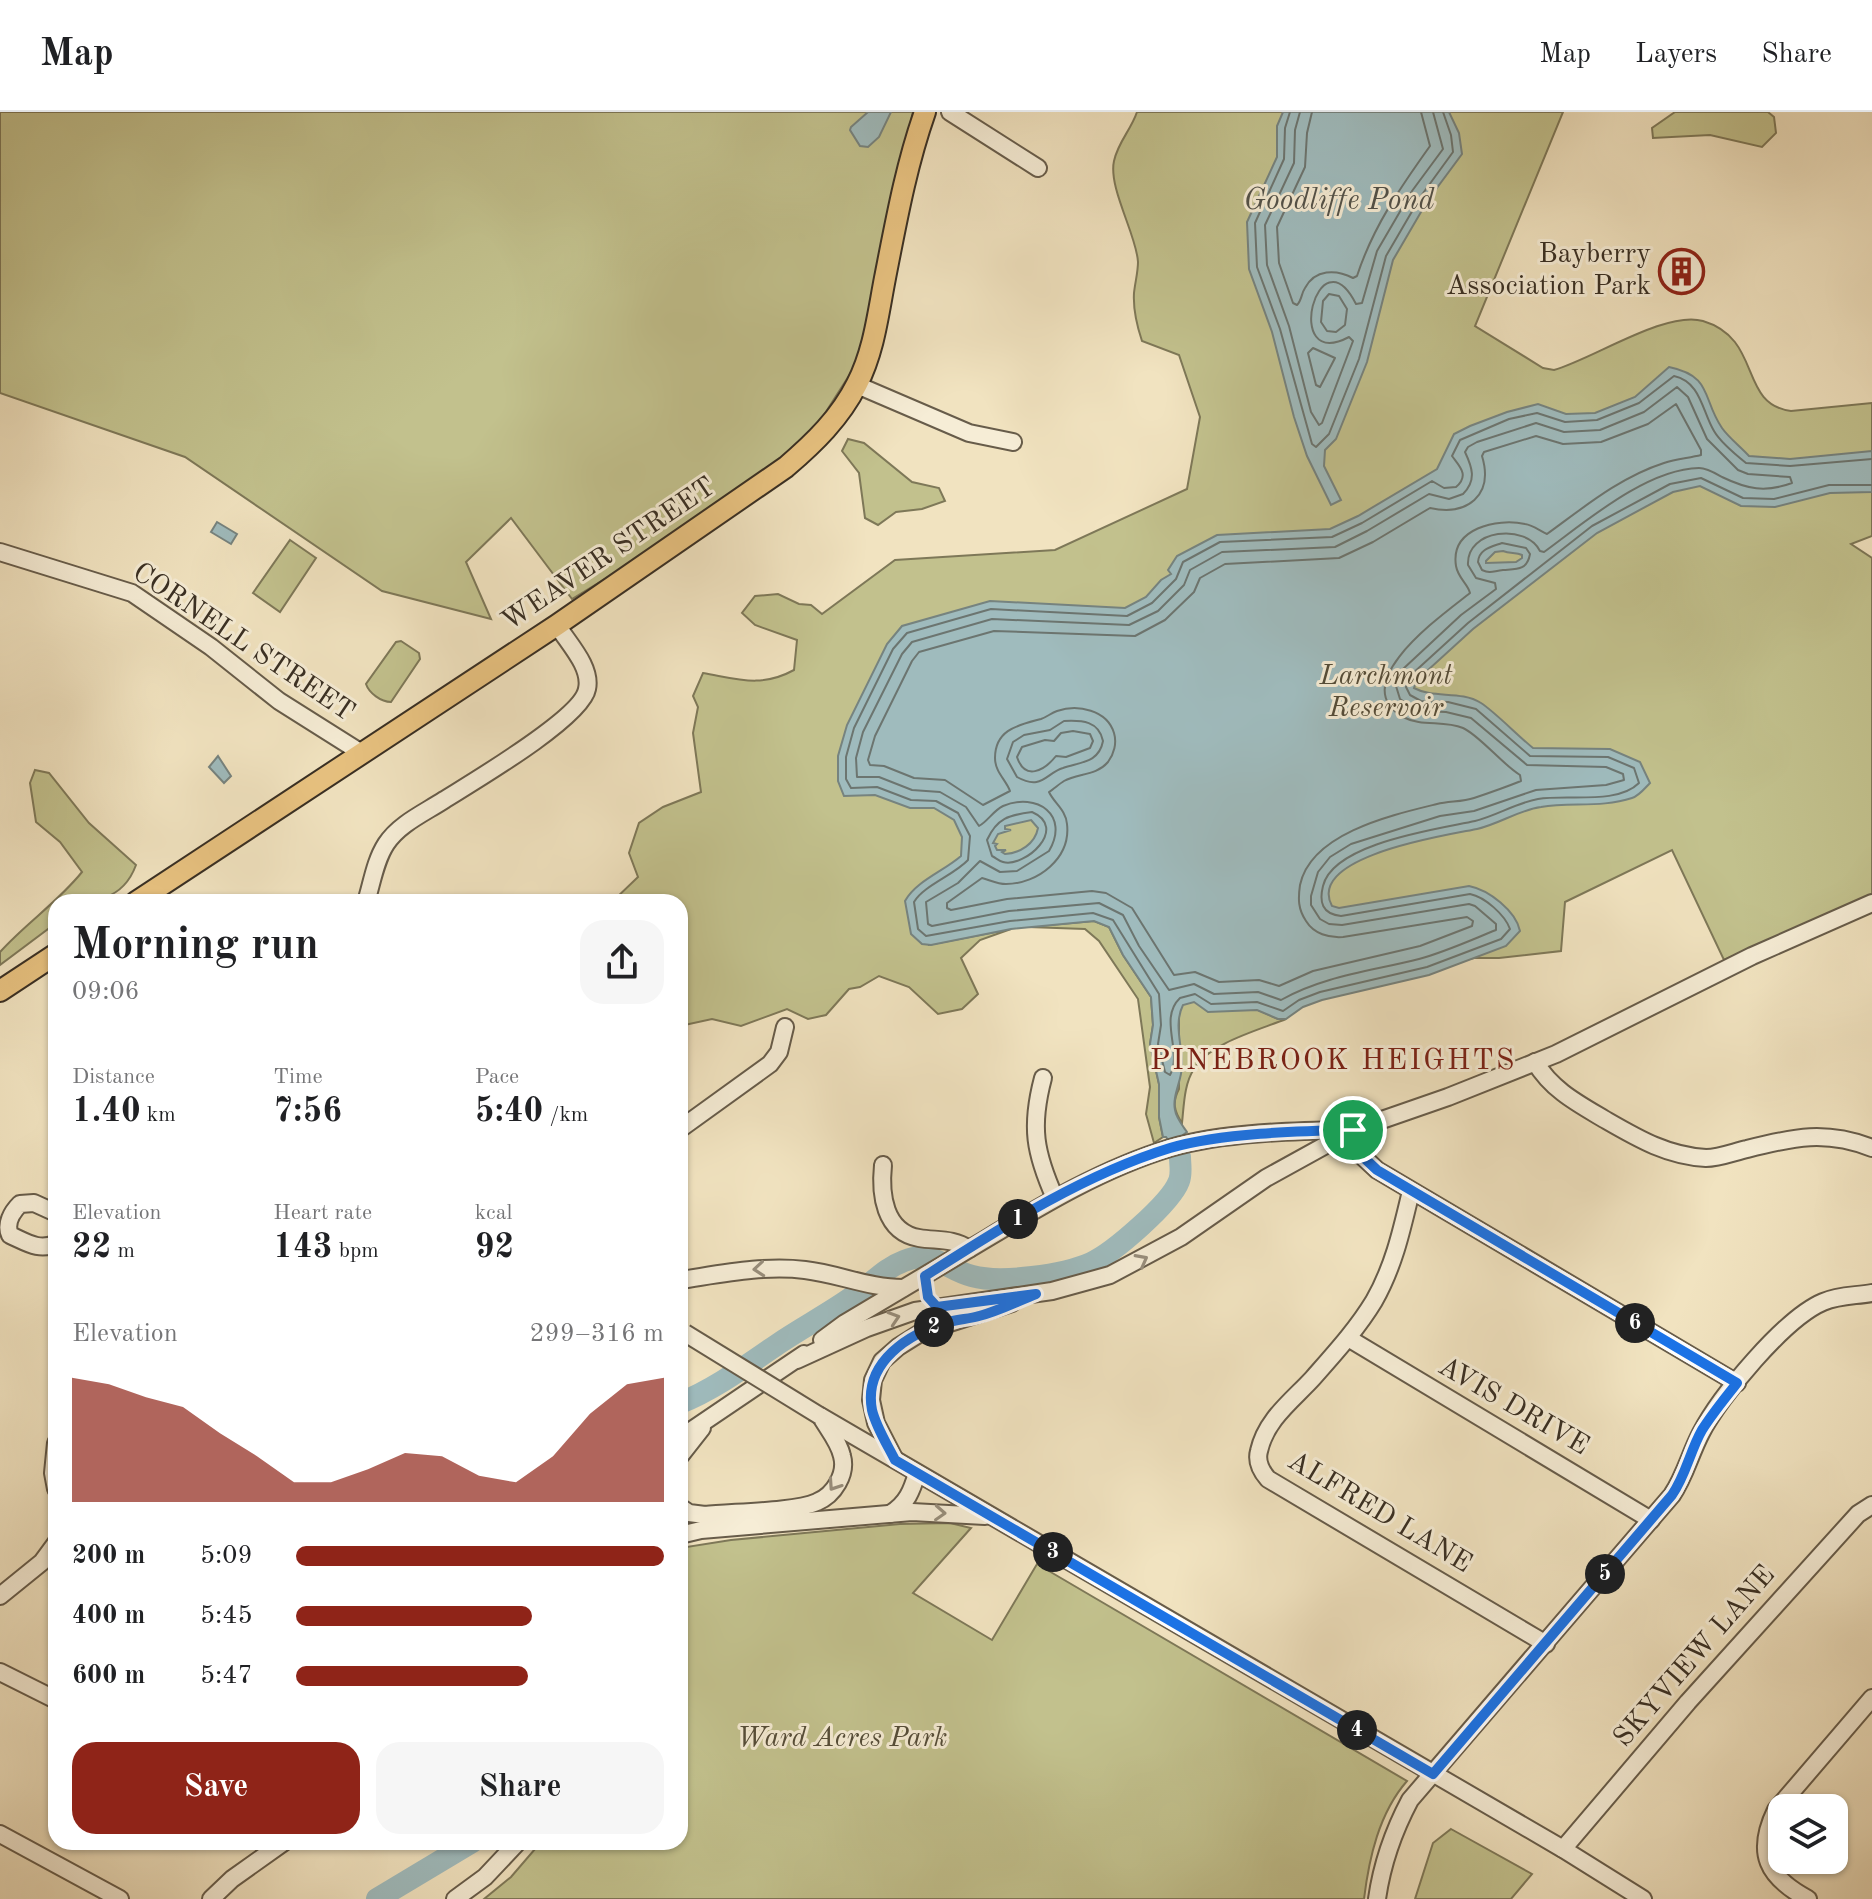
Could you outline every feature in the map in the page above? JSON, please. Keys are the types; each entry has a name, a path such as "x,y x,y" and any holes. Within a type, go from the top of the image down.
{"main road":[{"name":"WEAVER STREET","path":"148,894 557,625 786,467 825,431 857,385 871,349 900,199 925,112"},
{"path":"0,991 48,959"}],"street":[{"path":"950,112 1038,168"},
{"path":"857,385 969,433 1013,442"},
{"name":"CORNELL STREET","path":"0,552 132,593 211,647 279,701 363,754"},
{"path":"368,894 378,862 393,836 559,723 585,695 588,688 586,672 557,625"},
{"path":"797,1360 884,1321 937,1307 1036,1294 1096,1280 1135,1264 1181,1237 1266,1178 1353,1130 1535,1062 1763,951 1872,903"},
{"path":"688,1123 770,1064 779,1052 785,1027"},
{"path":"1535,1062 1547,1080 1564,1095 1649,1145 1671,1153 1708,1158 1816,1135 1855,1141 1872,1148"},
{"path":"1043,1078 1034,1132 1040,1161 1055,1198"},
{"path":"688,1432 797,1360 845,1323 1055,1198 1112,1170 1184,1145 1300,1131 1353,1130"},
{"path":"1353,1130 1358,1149 1366,1161 1411,1191 1737,1383"},
{"path":"883,1165 881,1196 890,1217 898,1226 914,1237 954,1241 962,1253"},
{"name":"ALFRED LANE","path":"1411,1191 1399,1245 1389,1272 1359,1326 1281,1410 1259,1451 1261,1470 1268,1479 1546,1644"},
{"path":"48,1209 34,1203 20,1204 12,1212 8,1229 10,1235 39,1248 48,1248"},
{"path":"688,1279 773,1268 805,1270 881,1287 904,1288"},
{"path":"931,1272 928,1297 937,1307"},
{"path":"1377,1899 1394,1829 1410,1800 1651,1520 1683,1479 1703,1429 1737,1383 1767,1348 1808,1310 1839,1296 1872,1293"},
{"path":"895,1460 876,1423 871,1400 873,1380 888,1354 934,1327 978,1316 1036,1294"},
{"path":"688,1336 917,1473 1563,1849 1643,1899"},
{"name":"AVIS DRIVE","path":"1348,1338 1651,1520"},
{"path":"688,1422 716,1412"},
{"path":"688,1446 716,1412"},
{"path":"688,1512 705,1515 808,1505 824,1499 837,1485 843,1461 820,1416"},
{"path":"890,1514 909,1496 917,1473"},
{"name":"SKYVIEW LANE","path":"1563,1849 1688,1702 1858,1514 1872,1505"},
{"path":"688,1533 890,1514 930,1512 991,1516"},
{"path":"0,1596 48,1554"},
{"path":"0,1672 48,1696"},
{"path":"1808,1899 1778,1878 1769,1866 1765,1853 1768,1827 1776,1810 1872,1698"},
{"path":"0,1834 120,1899"},
{"path":"211,1899 271,1850"},
{"path":"455,1899 485,1877 510,1850"}],"green space":[{"path":"0,112 913,112 859,360 806,443 703,519 572,599 511,518 466,562 491,619 382,591 185,457 0,393"},
{"name":"Larchmont Reservoir","path":"1137,112 1563,112 1475,326 1543,368 1554,370 1670,322 1688,319 1703,321 1722,330 1735,342 1763,397 1774,406 1791,411 1872,403 1872,536 1851,544 1872,558 1872,894 1724,960 1672,850 1565,902 1561,951 1474,958 1256,1009 1278,1019 1286,1019 1236,1038 1201,1060 1188,1081 1182,1123 1175,1106 1179,1089 1179,1014 1122,921 1015,888 928,945 1011,929 980,940 961,958 978,994 962,1009 938,1014 909,987 879,976 860,987 849,989 826,1015 808,1019 787,1009 741,1026 712,1019 688,1024 688,894 620,894 638,877 629,853 639,823 663,807 701,792 693,733 698,707 693,696 703,673 760,680 794,670 797,640 755,625 742,613 755,596 778,594 799,604 811,605 822,614 895,560 1055,550 1187,489 1200,417 1179,355 1142,341 1134,305 1138,266 1136,251 1113,172 1116,154"},
{"path":"1675,112 1768,112 1774,117 1776,133 1762,147 1710,135 1653,138 1652,128"},
{"path":"848,439 864,443 912,482 939,488 945,501 922,509 896,512 878,525 865,518 859,473 842,451"},
{"path":"290,540 316,558 280,612 253,593"},
{"path":"401,641 419,653 420,659 391,702 387,702 373,694 366,684 396,642"},
{"path":"35,770 49,773 89,823 136,865 123,887 112,894 62,894 82,872 60,842 36,822 30,783"},
{"path":"48,907 48,929 0,965 0,952"},
{"path":"1094,921 1109,927 1123,955 1151,997 1153,1025 1150,1044 1159,1084 1159,1117 1163,1137 1154,1143 1146,1114 1150,1087 1138,999 1099,941 1085,929 1028,927"},
{"name":"Ward Acres Park","path":"950,1523 971,1528 913,1593 992,1640 1037,1564 1407,1781 1382,1822 1364,1899 484,1899 511,1877 534,1850 688,1850 688,1547 900,1524"},
{"path":"1451,1829 1532,1874 1511,1899 1415,1899 1433,1843"}],"water":[{"path":"868,112 891,112 879,137 868,147 860,146 850,130"},
{"name":"Goodliffe Pond","path":"1283,112 1449,112 1459,133 1462,154 1428,200 1393,260 1367,362 1336,439 1325,450 1324,466 1341,500 1331,505 1307,456 1272,332 1249,269 1247,222 1277,157 1277,126"},
{"path":"1669,367 1683,371 1700,383 1722,428 1749,456 1790,459 1872,451 1872,492 1830,493 1775,507 1741,506 1700,486 1673,492 1597,533 1473,629 1417,680 1414,688 1422,691 1464,697 1481,703 1533,748 1610,749 1640,762 1650,783 1637,796 1621,801 1533,809 1485,827 1384,851 1358,861 1339,874 1329,889 1332,906 1339,908 1469,886 1477,888 1500,902 1517,923 1520,931 1506,946 1429,975 1322,1000 1303,1007 1286,1019 1257,1010 1208,1012 1194,1002 1183,1005 1179,1028 1182,1067 1174,1105 1187,1132 1183,1135 1184,1153 1180,1157 1163,1137 1159,1117 1159,1084 1150,1044 1153,1025 1151,997 1123,955 1109,927 1094,921 1011,929 931,945 922,944 911,934 905,901 923,882 961,856 962,837 954,820 934,808 910,808 875,795 844,796 838,781 838,756 847,725 887,644 902,626 990,601 1125,608 1146,597 1171,574 1168,570 1177,556 1217,535 1330,529 1358,516 1437,469 1454,434 1470,426 1538,404 1566,414 1595,413 1635,397","holes":["1495,552 1520,554 1522,558 1516,562 1486,563","1031,820 1038,828 1030,843 1011,853 997,850 997,844 993,843 998,834 1011,830 1005,829 1005,826"]},
{"path":"217,522 237,534 231,544 211,532"},
{"path":"218,756 231,776 224,783 209,767"}],"waterway":[{"path":"688,1399 846,1302 904,1261 923,1257 972,1276 999,1279 1049,1274 1091,1263 1126,1238 1165,1202 1179,1181 1180,1157"},
{"path":"377,1899 459,1850"}],"place":[{"name":"Bayberry Association Park","path":"1682,271"}],"district":[{"name":"PINEBROOK HEIGHTS","path":"1333,1061"}],"route":[{"path":"1353,1130 1361,1155 1377,1170 1737,1383 1703,1429 1683,1479 1672,1495 1433,1774 895,1460 872,1412 873,1380 888,1354 922,1332 947,1322 978,1316 1036,1294 937,1307 928,1297 925,1284 925,1276 1031,1212 1112,1170 1170,1148 1300,1131 1353,1130"}]}
